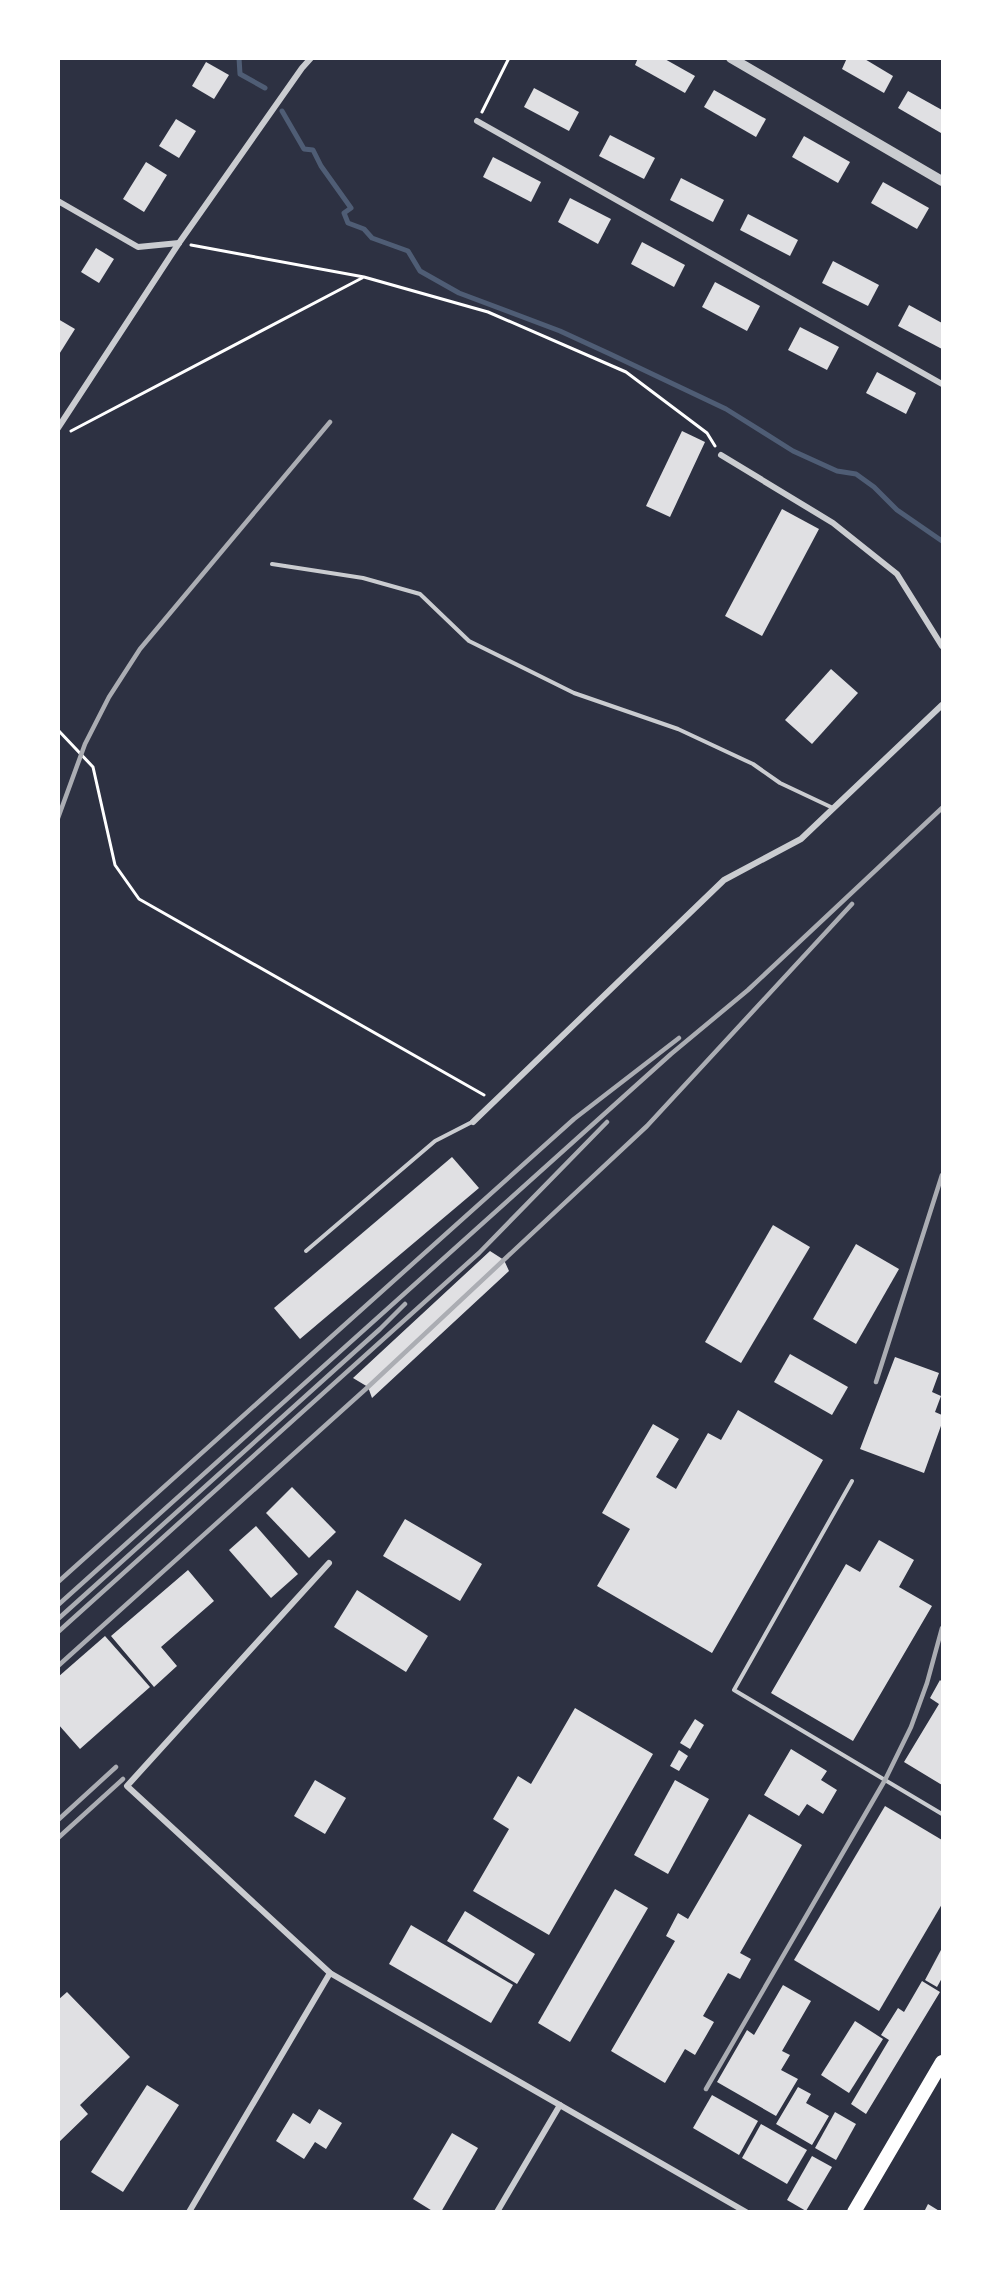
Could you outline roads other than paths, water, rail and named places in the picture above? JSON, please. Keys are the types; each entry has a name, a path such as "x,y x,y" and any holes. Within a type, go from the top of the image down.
{"main road":[{"path":"854,2211 942,2062"}],"street":[{"path":"58,428 179,243 311,58"},
{"path":"731,58 942,181"},
{"path":"477,121 942,384"},
{"path":"58,201 138,247 179,243"},
{"path":"721,455 833,523 897,574 942,646"},
{"path":"473,1122 724,879 801,840 942,705"},
{"path":"329,1563 127,1786 330,1973 746,2211"},
{"path":"189,2211 330,1973"},
{"path":"497,2211 560,2105"}],"lane":[{"path":"272,564 363,579 420,594 469,641 574,693 678,729 753,764 780,783 833,809"},
{"path":"306,1251 435,1141 473,1122"},
{"path":"852,1481 734,1690 942,1814"}],"waterway":[{"path":"239,58 240,74 265,88"},
{"path":"282,111 304,149 313,150 321,166 351,208 344,213 348,223 364,229 372,238 408,251 420,271 459,293 560,331 726,409 793,451 837,471 856,474 874,487 897,510 942,541"}],"railway":[{"path":"58,818 85,744 109,697 140,649 330,422"},
{"path":"58,1605 671,1054 748,990 942,808"},
{"path":"58,1666 368,1387 647,1126 852,904"},
{"path":"58,1582 574,1119 679,1038"},
{"path":"58,1632 479,1253 607,1122"},
{"path":"876,1382 942,1175"},
{"path":"58,1619 405,1304"},
{"path":"706,2089 885,1780 911,1727 927,1683 942,1628"},
{"path":"58,1820 116,1767"},
{"path":"58,1838 123,1779"}]}
